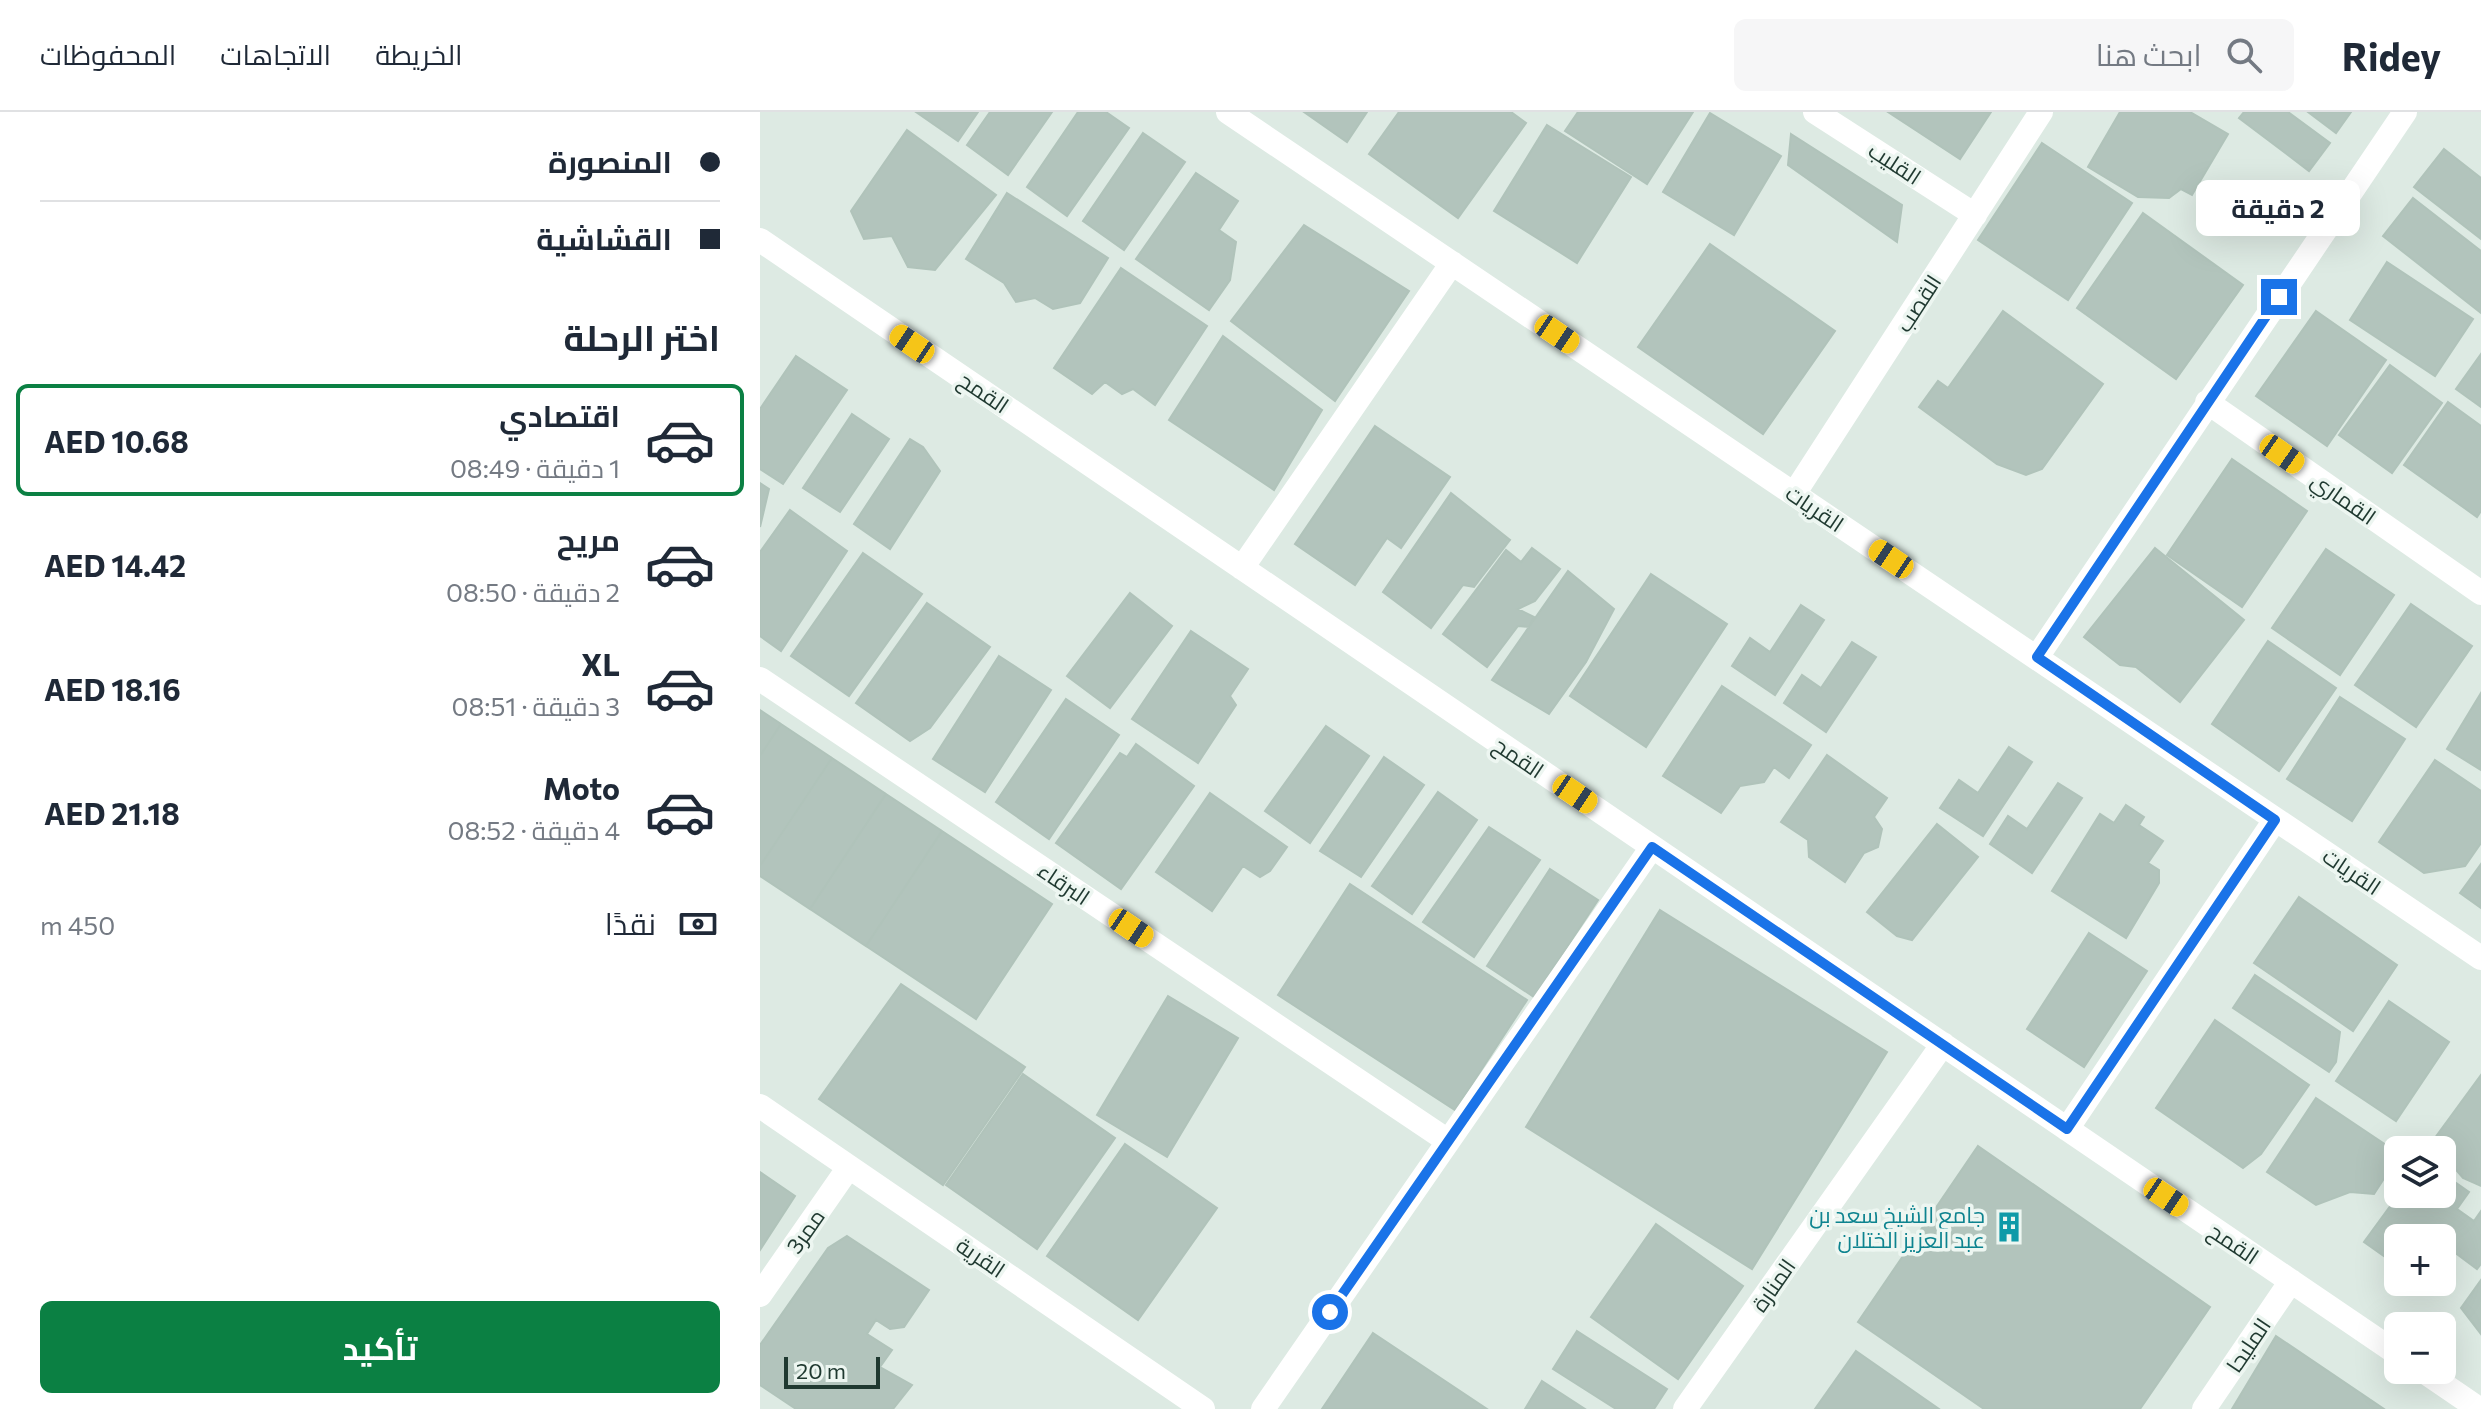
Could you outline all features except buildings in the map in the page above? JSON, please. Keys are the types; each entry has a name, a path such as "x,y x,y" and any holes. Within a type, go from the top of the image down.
{"street":[{"name":"القريات","path":"1228,112 2481,958"},
{"name":"القليب","path":"1815,112 1975,215"},
{"name":"القصب","path":"1794,494 2041,112"},
{"path":"2037,657 2405,112"},
{"name":"القمح","path":"760,240 2384,1344"},
{"path":"1242,568 1452,263"},
{"name":"القماري","path":"2207,402 2481,593"},
{"name":"البرقاء","path":"760,679 1448,1141"},
{"path":"2067,1129 2275,820"},
{"path":"1263,1409 1652,847"},
{"name":"المنارة","path":"1685,1409 1943,1044"},
{"name":"القرية","path":"760,1106 1203,1409"},
{"name":"ممر3","path":"760,1295 849,1167"},
{"name":"المليحا","path":"2204,1409 2291,1281"},
{"path":"2442,1384 2479,1409"}],"place":[{"name":"جامع الشيخ سعد بن عبد العزيز الختلان","path":"2009,1227"}],"route":[{"path":"1330,1312 1652,847 2067,1129 2275,820 2037,657 2279,297"}]}
